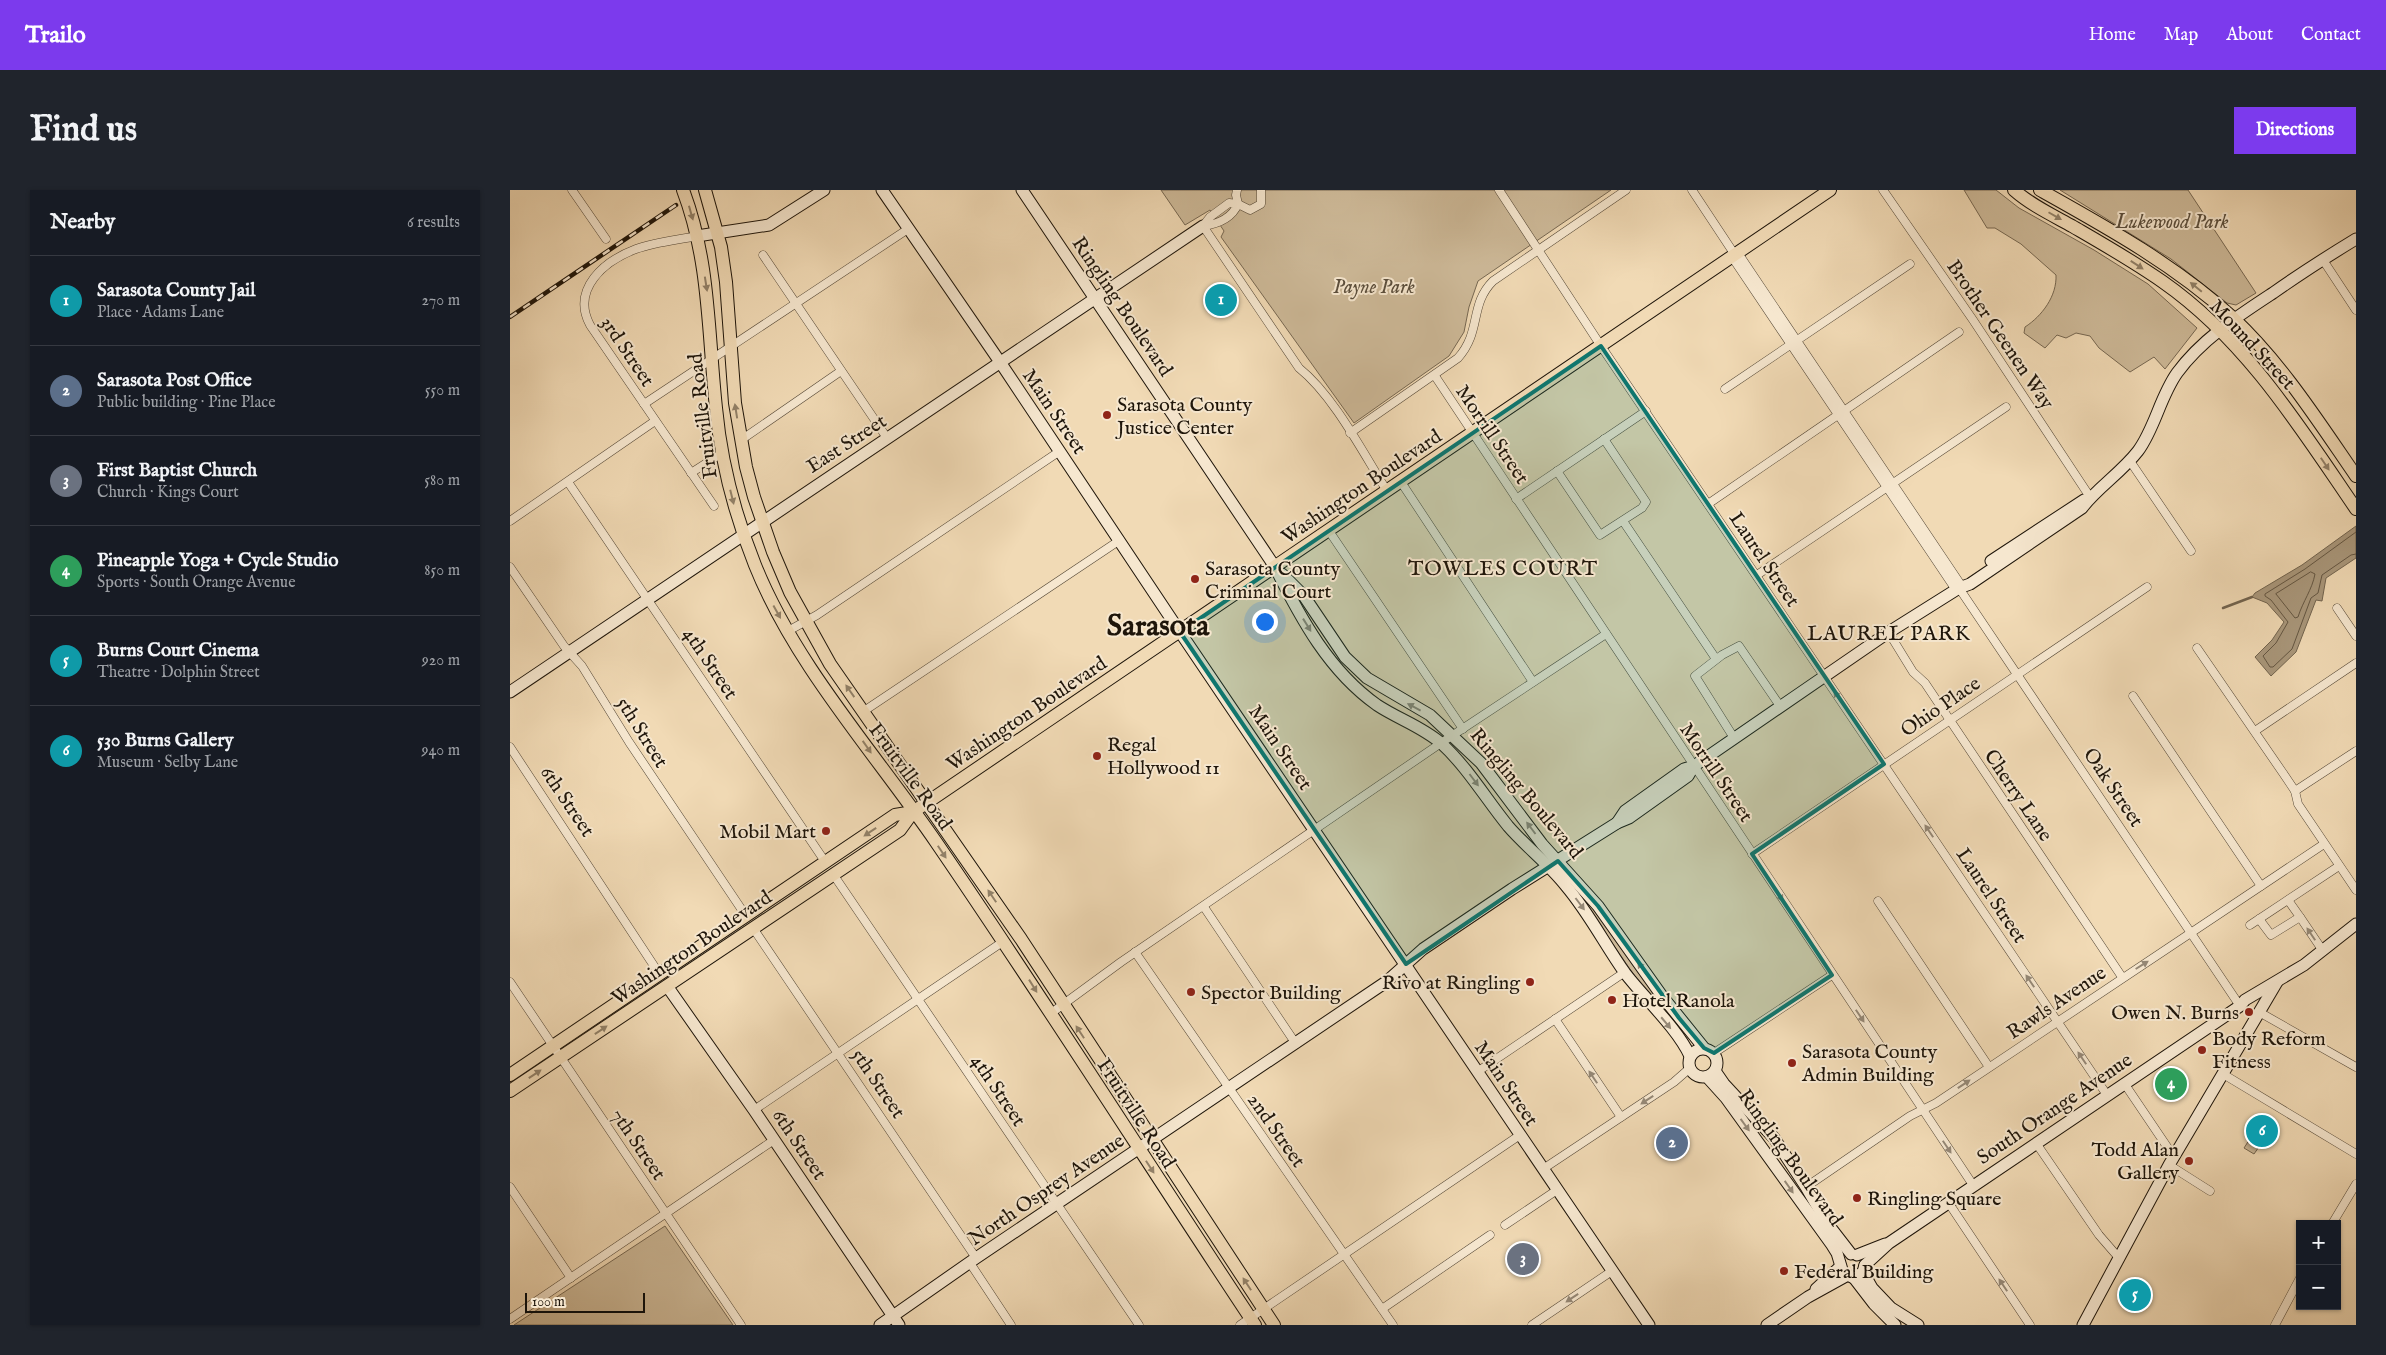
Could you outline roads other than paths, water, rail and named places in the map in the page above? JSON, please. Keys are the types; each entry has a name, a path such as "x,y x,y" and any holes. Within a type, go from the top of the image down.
{"main road":[{"name":"Fruitville Road","path":"683,190 697,236 707,293 716,413 722,453 734,508 760,578 808,664 927,829 1004,942 1139,1149 1248,1323"},
{"name":"Fruitville Road","path":"705,190 717,233 726,282 735,403 741,440 754,497 779,568 830,664 1021,939 1274,1325"},
{"name":"Washington Boulevard","path":"510,1075 746,916 900,830 913,812 1830,190"},
{"name":"Mound Street","path":"2014,190 2036,206 2109,247 2164,283 2220,329 2288,410 2356,509"},
{"name":"Mound Street","path":"2040,190 2165,263 2233,319 2277,366 2356,476"},
{"path":"2288,410 2318,421"},
{"path":"2310,441 2315,439 2321,440 2337,449"},
{"name":"Washington Boulevard","path":"510,1091 753,928 829,868"},
{"path":"685,974 691,963 742,928 746,922 746,916"}],"street":[{"path":"572,190 606,239"},
{"path":"697,236 769,225 824,190"},
{"name":"Main Street","path":"882,190 1000,362 1648,1325"},
{"name":"Ringling Boulevard","path":"1022,190 1275,567 1295,606 1336,669 1356,689 1379,706 1441,743 1465,768 1509,826 1565,884 1586,912 1625,972 1681,1040 1690,1062"},
{"path":"1237,190 1238,204"},
{"name":"East Street","path":"510,692 1203,226 1210,217 1229,203 1238,204 1245,209 1254,209 1261,204 1261,190"},
{"name":"Laurel Street","path":"1499,190 1601,346 2106,1095"},
{"path":"1350,432 1458,358 1467,348 1476,326 1479,300 1484,290 1500,276 1626,190"},
{"path":"1692,190 1735,255"},
{"name":"Brother Geenen Way","path":"1883,190 1980,331 2090,497"},
{"path":"1203,226 1299,368 1316,384 1350,432 1387,492"},
{"path":"644,404 795,302 908,229"},
{"name":"3rd Street","path":"697,236 628,252 592,278 586,291 584,308 587,318 655,422 714,506"},
{"name":"North Osprey Avenue","path":"880,1325 896,1321 973,1260 1386,982 1423,949 1504,894 1617,823 1625,811 1684,769 1694,766 1889,633 1958,588 1970,584 2082,508 2090,497 2130,461 2148,434 2176,375 2191,357 2233,319 2356,239"},
{"path":"763,255 887,438"},
{"name":"Oak Street","path":"1735,255 2240,1006"},
{"path":"2323,260 2356,310"},
{"path":"1725,389 1910,264"},
{"path":"1708,504 1959,332"},
{"path":"741,440 841,371"},
{"name":"Morrill Street","path":"1434,376 1973,1185"},
{"path":"1757,575 2006,407"},
{"path":"1516,499 1646,411"},
{"path":"510,521 655,422"},
{"path":"1557,471 1598,534 1604,534 1623,522 1642,508 1646,502 1604,439"},
{"path":"788,631 806,621 1060,451"},
{"path":"691,473 722,453"},
{"path":"2130,461 2191,551"},
{"name":"4th Street","path":"568,482 1139,1325"},
{"path":"1401,482 1534,682"},
{"path":"1623,522 1716,659"},
{"path":"1329,531 1458,732"},
{"path":"864,712 1120,540"},
{"name":"5th Street","path":"510,567 564,646 582,666 629,742 746,916"},
{"name":"Ringling Boulevard","path":"1275,567 1304,596 1345,657 1367,678 1458,732 1542,844 1598,906 1662,996 1709,1051"},
{"name":"Ohio Place","path":"1752,854 2147,587"},
{"path":"2337,608 2356,636"},
{"name":"Cherry Lane","path":"1889,633 1913,672 1925,683 2122,977"},
{"path":"1050,1014 1135,952 1204,907 1441,743 1606,634"},
{"path":"1734,738 1695,676 1716,659 1739,646 1780,706"},
{"path":"2197,648 2295,791 2298,804 2356,890"},
{"path":"2255,731 2356,663"},
{"path":"2133,696 2261,886"},
{"name":"6th Street","path":"510,747 660,975"},
{"path":"2295,791 2356,751"},
{"name":"Rawls Avenue","path":"1806,1187 2324,844"},
{"path":"2250,925 2339,866"},
{"path":"2288,900 2323,951"},
{"path":"1878,901 1989,1067"},
{"path":"1204,907 1296,1044"},
{"path":"2259,919 2271,936 2300,916"},
{"name":"South Orange Avenue","path":"1771,1324 1973,1185 2240,1006 2245,1000 2270,984 2276,985 2356,924"},
{"name":"5th Street","path":"753,928 839,1053 973,1260 1011,1325"},
{"path":"754,1110 1004,942"},
{"name":"2nd Street","path":"1135,952 1393,1325"},
{"path":"1477,1072 1625,972"},
{"path":"1544,1169 1674,1082 1690,1062 1697,1049 1709,1051 1832,975"},
{"name":"7th Street","path":"510,982 741,1325"},
{"path":"2083,1325 2171,1161 2276,985"},
{"name":"6th Street","path":"667,986 754,1110 896,1321"},
{"path":"2259,1012 2356,1067"},
{"path":"1555,1019 1620,1117"},
{"path":"1690,1062 1697,1076 1711,1074 1718,1063 1709,1051"},
{"name":"Ringling Boulevard","path":"1711,1074 1724,1084 1774,1138 1827,1223 1854,1255 1852,1270"},
{"name":"Ringling Boulevard","path":"1711,1074 1726,1098 1852,1270 1874,1304 1896,1325"},
{"path":"2223,1074 2356,1154"},
{"path":"2124,1083 2171,1161 2210,1191"},
{"path":"1248,1323 1263,1309 1520,1135"},
{"path":"510,1319 774,1140"},
{"path":"2036,1143 2099,1235 2119,1258"},
{"path":"2334,1220 2356,1184"},
{"path":"510,1186 571,1278"},
{"path":"1505,1225 1557,1190"},
{"path":"1948,1202 2030,1325"},
{"path":"1382,1309 1490,1235"},
{"name":"South Orange Avenue","path":"1852,1270 1844,1257 1889,1243"},
{"name":"Ringling Boulevard","path":"1852,1270 1890,1308 1918,1325"},
{"path":"1532,1325 1612,1271"},
{"path":"2275,1325 2296,1286"}],"water":[{"path":"2356,526 2356,558 2326,578 2322,601 2316,600 2296,652 2271,676 2255,657 2272,640 2284,622 2267,603 2252,597 2255,593 2302,565"}],"waterway":[{"path":"2223,608 2252,597"}],"railway":[{"path":"510,317 676,205"}],"place":[{"name":"Sarasota County Jail","path":"1221,300"},
{"name":"Sarasota County Justice Center","path":"1107,415"},
{"name":"Sarasota County Criminal Court","path":"1195,579"},
{"name":"Regal Hollywood 11","path":"1097,756"},
{"name":"Mobil Mart","path":"826,831"},
{"name":"Rivo at Ringling","path":"1530,982"},
{"name":"Spector Building","path":"1191,992"},
{"name":"Hotel Ranola","path":"1612,1000"},
{"name":"Owen N. Burns","path":"2249,1012"},
{"name":"Body Reform Fitness","path":"2202,1050"},
{"name":"Sarasota County Admin Building","path":"1792,1063"},
{"name":"Pineapple Yoga + Cycle Studio","path":"2171,1084"},
{"name":"530 Burns Gallery","path":"2262,1131"},
{"name":"Sarasota Post Office","path":"1672,1143"},
{"name":"Todd Alan Gallery","path":"2189,1161"},
{"name":"Ringling Square","path":"1857,1198"},
{"name":"First Baptist Church","path":"1523,1259"},
{"name":"Federal Building","path":"1784,1271"},
{"name":"Burns Court Cinema","path":"2135,1295"}],"district":[{"name":"TOWLES COURT","path":"1503,568"},
{"name":"Sarasota","path":"1158,625"},
{"name":"LAUREL PARK","path":"1889,633"}],"park label":[{"name":"Lukewood Park","path":"2172,221"},
{"name":"Payne Park","path":"1374,286"}]}
